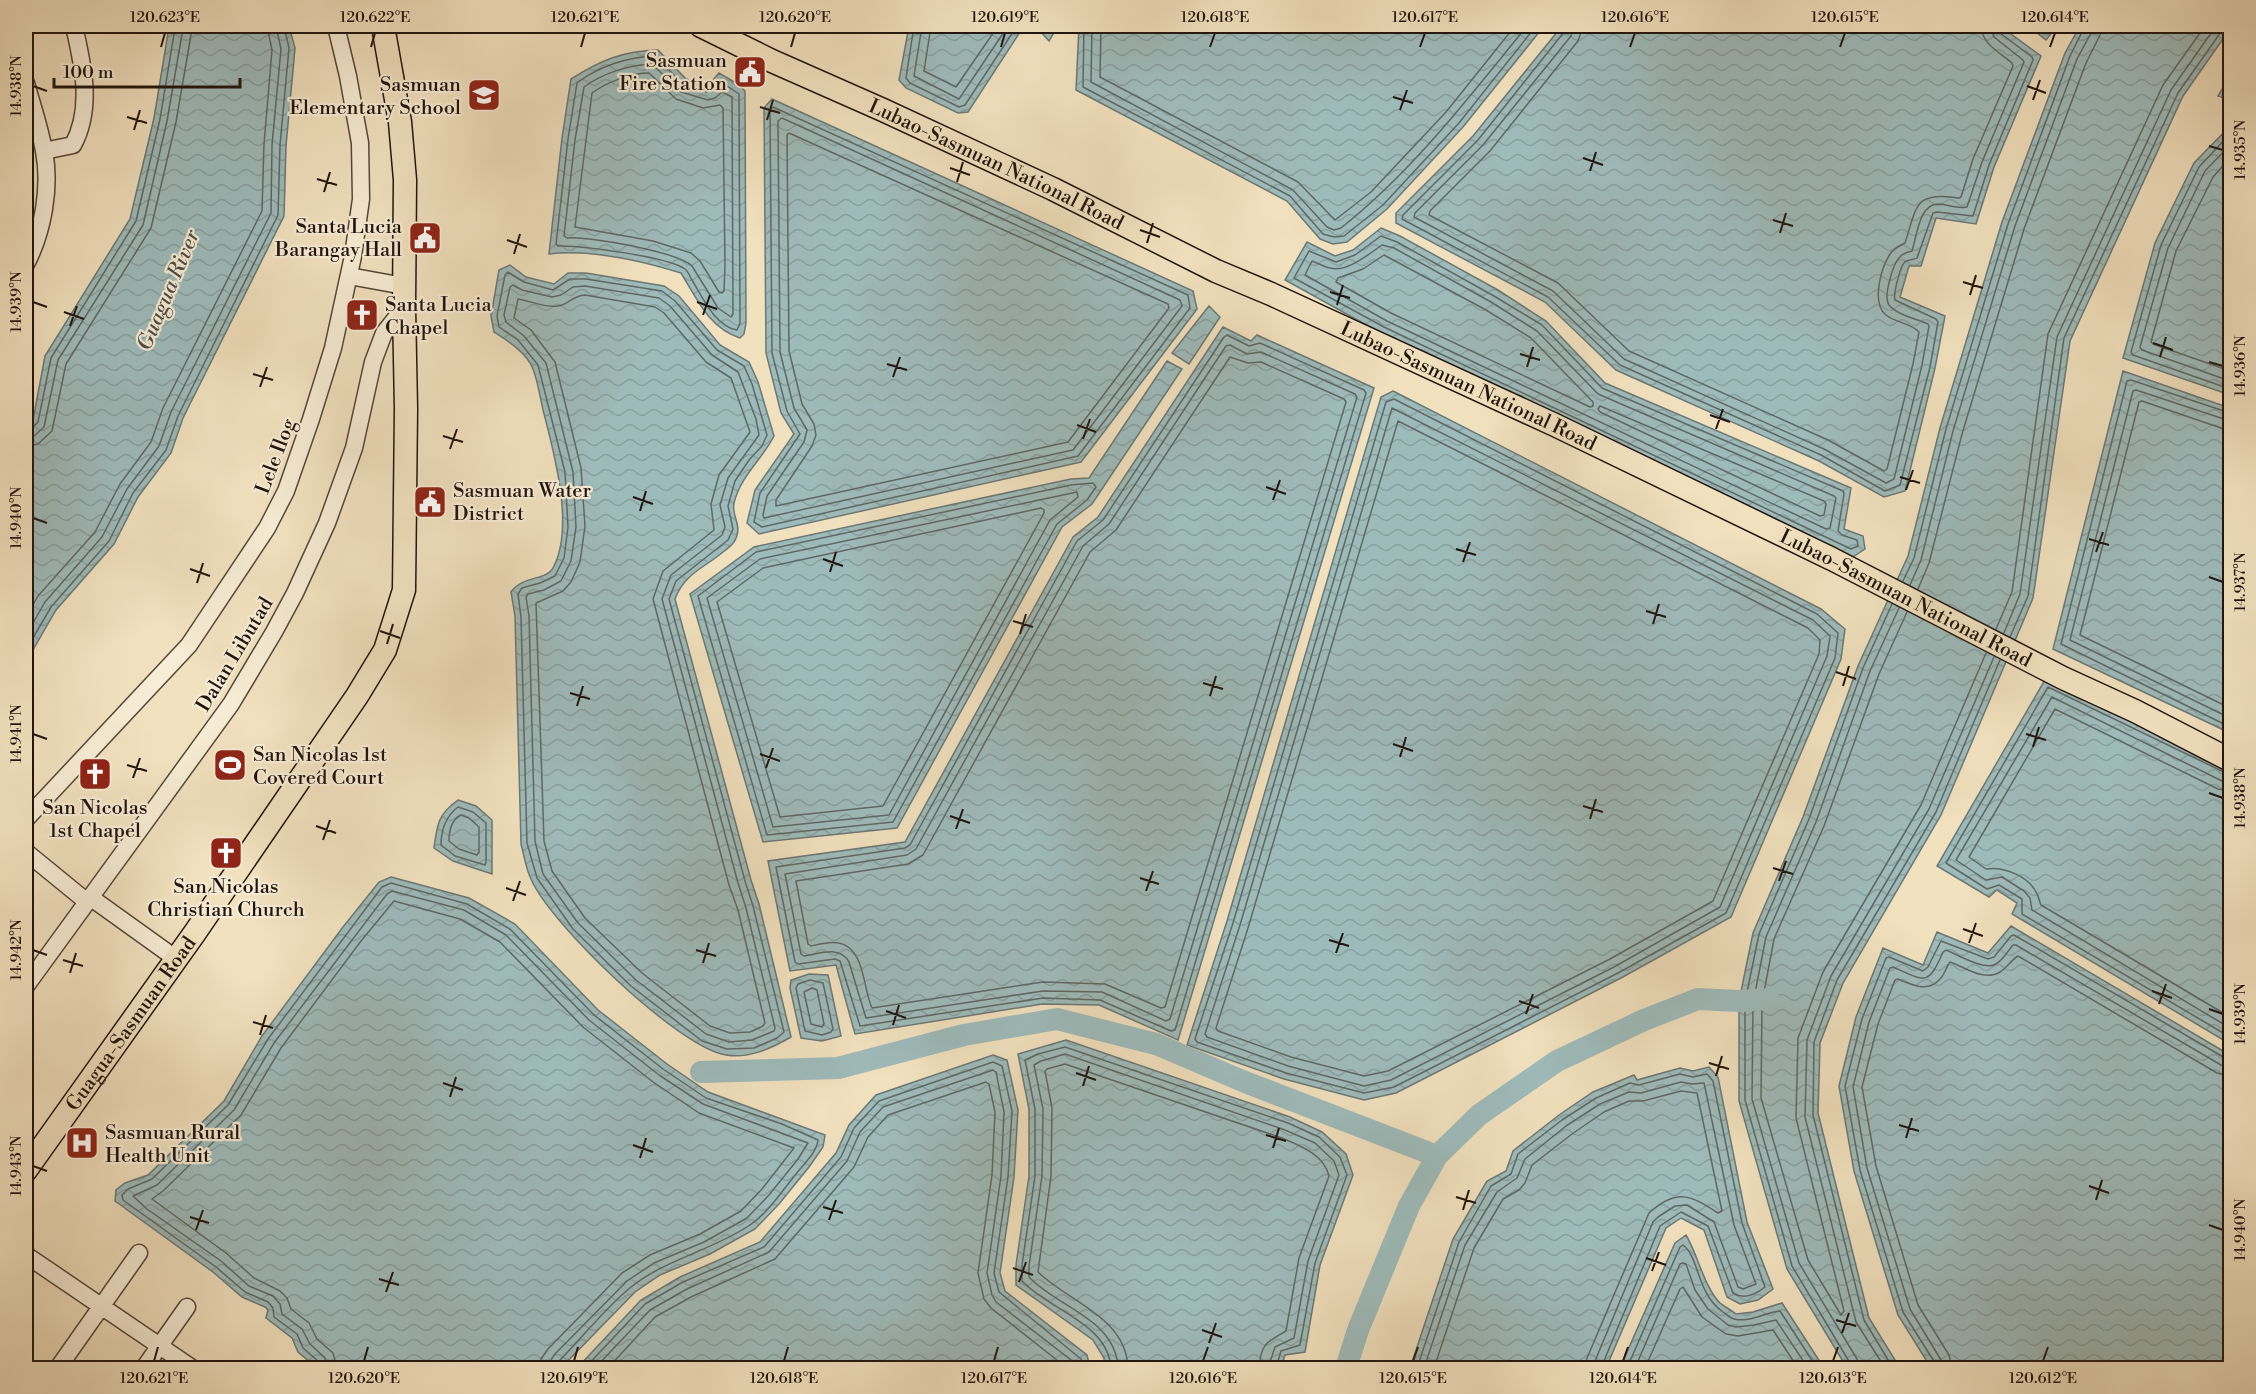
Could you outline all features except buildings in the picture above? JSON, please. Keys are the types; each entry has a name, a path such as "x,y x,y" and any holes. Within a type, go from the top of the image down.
{"main road":[{"name":"Guagua-Sasmuan Road","path":"26,1170 307,770 385,650 404,590 405,180 400,122 383,26"},
{"name":"Lubao-Sasmuan National Road","path":"701,26 772,61 1053,189 1216,271 1271,294 1555,425 1832,559 2063,678 2135,711 2230,760"}],"street":[{"path":"44,152 73,145 81,130 86,105 83,73 74,26"},
{"name":"Lele Ilog","path":"26,819 189,645 267,528 286,490 333,348 349,276 361,199 360,143 336,26"},
{"path":"26,83 44,152 45,205 35,242 26,264"},
{"path":"349,276 404,297"},
{"name":"Dalan Libutad","path":"26,986 231,704 279,622 327,523 354,448 373,362 384,333 404,297"},
{"path":"26,852 88,899 175,958"},
{"path":"58,1368 139,1253"},
{"path":"26,1255 192,1368"},
{"path":"144,1368 187,1307"}],"water":[{"name":"Guagua River","path":"167,26 289,26 295,48 286,146 284,216 183,418 171,453 138,497 114,544 56,610 26,662 26,426 33,420 45,356 130,219 154,118 168,33"},
{"path":"909,26 1058,26 1049,41 1040,31 1022,29 968,112 958,113 906,88 899,80"},
{"path":"1079,26 1544,26 1463,127 1387,209 1347,242 1333,244 1320,239 1287,201 1076,90"},
{"path":"1562,26 2000,26 2041,56 1994,167 1976,224 1936,218 1921,266 1909,266 1900,297 1945,316 1935,368 1905,491 1884,497 1819,461 1616,370 1545,302 1396,223 1396,213 1473,136"},
{"path":"2028,26 2057,26 2046,40"},
{"path":"2080,26 2230,26 2230,29 2183,96 2070,341 2033,598 1941,815 1843,983 1820,1043 1818,1113 1869,1318 1900,1368 1847,1368 1787,1269 1739,1101 1739,1001 1753,933 1803,817 1858,666 1908,556 1940,428 2002,222 2065,53"},
{"path":"658,50 686,79 708,86 719,73 745,91 746,323 744,334 740,338 712,320 681,273 599,254 549,254 571,79 613,58 634,52"},
{"path":"2230,76 2230,97 2218,96"},
{"path":"772,99 1193,291 1197,309 1081,462 759,534 747,523 755,490 794,434 781,413 766,353 764,108"},
{"path":"2230,126 2230,395 2123,358 2155,243 2194,163"},
{"path":"1381,228 1400,236 1498,290 1546,321 1605,383 1851,488 1844,529 1863,536 1865,549 1853,557 1381,333 1285,280 1307,242 1335,256 1353,250"},
{"path":"510,265 526,277 554,284 568,273 586,273 664,286 679,296 720,345 749,362 758,382 774,436 737,493 734,508 738,526 737,536 729,547 689,577 675,599 759,904 791,1037 760,1052 726,1055 705,1047 678,1031 618,981 589,953 543,899 528,871 521,844 515,616 511,592 522,583 545,575 553,568 559,551 562,512 557,468 533,369 522,353 494,332 491,316 499,270"},
{"path":"1209,306 1220,317 1189,364 1172,353"},
{"path":"1223,327 1251,341 1257,335 1374,388 1178,1040 1099,1005 1042,1004 855,1034 836,965 790,971 768,861 905,842 1073,537 1098,517"},
{"path":"1167,361 1182,369 1092,504 1062,527 897,828 763,842 690,594 754,547 1071,479 1089,478"},
{"path":"2123,371 2230,408 2230,733 2053,649"},
{"path":"1393,391 1821,609 1845,629 1841,659 1731,917 1621,978 1396,1093 1364,1100 1284,1079 1187,1045 1227,921 1381,397"},
{"path":"2046,678 2230,770 2230,1044 2012,914 2017,903 1997,890 1989,897 1937,866"},
{"path":"458,800 476,806 492,820 492,874 453,861 434,848 442,815"},
{"path":"391,877 469,898 515,924 598,1010 667,1064 708,1092 825,1135 823,1147 809,1167 755,1229 710,1254 660,1275 635,1292 561,1368 317,1368 298,1352 292,1338 266,1318 268,1310 265,1307 242,1297 213,1272 115,1201 116,1190 125,1183 148,1175 224,1101 262,1036 343,927 379,882"},
{"path":"2011,926 2230,1055 2230,1368 1931,1368 1898,1315 1854,1171 1839,1086 1856,1017 1883,948 1923,965 1937,932 1988,953"},
{"path":"809,974 828,975 841,1036 822,1041 801,1038 790,988 791,980"},
{"path":"1066,1040 1290,1117 1322,1132 1346,1154 1353,1175 1320,1265 1305,1352 1285,1355 1281,1368 1105,1368 1104,1358 1093,1340 1016,1285 1016,1265 1029,1176 1029,1109 1018,1054"},
{"path":"993,1055 1007,1060 1018,1110 1014,1177 1000,1273 1005,1291 1087,1355 1090,1368 577,1368 641,1300 680,1277 760,1242 836,1153 849,1125 876,1095"},
{"path":"1709,1067 1718,1077 1747,1222 1773,1289 1758,1300 1740,1304 1727,1297 1704,1230 1681,1218 1666,1228 1606,1368 1410,1368 1453,1239 1487,1181 1506,1171 1513,1151 1593,1092 1634,1075 1637,1080 1680,1068 1693,1071"},
{"path":"1686,1235 1705,1280 1720,1303 1736,1314 1753,1312 1782,1303 1824,1368 1620,1368 1675,1243"}],"waterway":[{"path":"1346,1368 1358,1330 1409,1206 1437,1156 1479,1115 1557,1061 1644,1020 1698,999 1739,1001 1769,999"},
{"path":"701,1072 838,1068 964,1035 1057,1019 1156,1044 1245,1082 1437,1156"}],"place":[{"name":"Sasmuan Fire Station","path":"750,72"},
{"name":"Sasmuan Elementary School","path":"484,95"},
{"name":"Santa Lucia Barangay Hall","path":"425,238"},
{"name":"Santa Lucia Chapel","path":"362,315"},
{"name":"Sasmuan Water District","path":"430,502"},
{"name":"San Nicolas 1st Covered Court","path":"230,765"},
{"name":"San Nicolas 1st Chapel","path":"95,774"},
{"name":"San Nicolas Christian Church","path":"226,853"},
{"name":"Sasmuan Rural Health Unit","path":"82,1143"}]}
